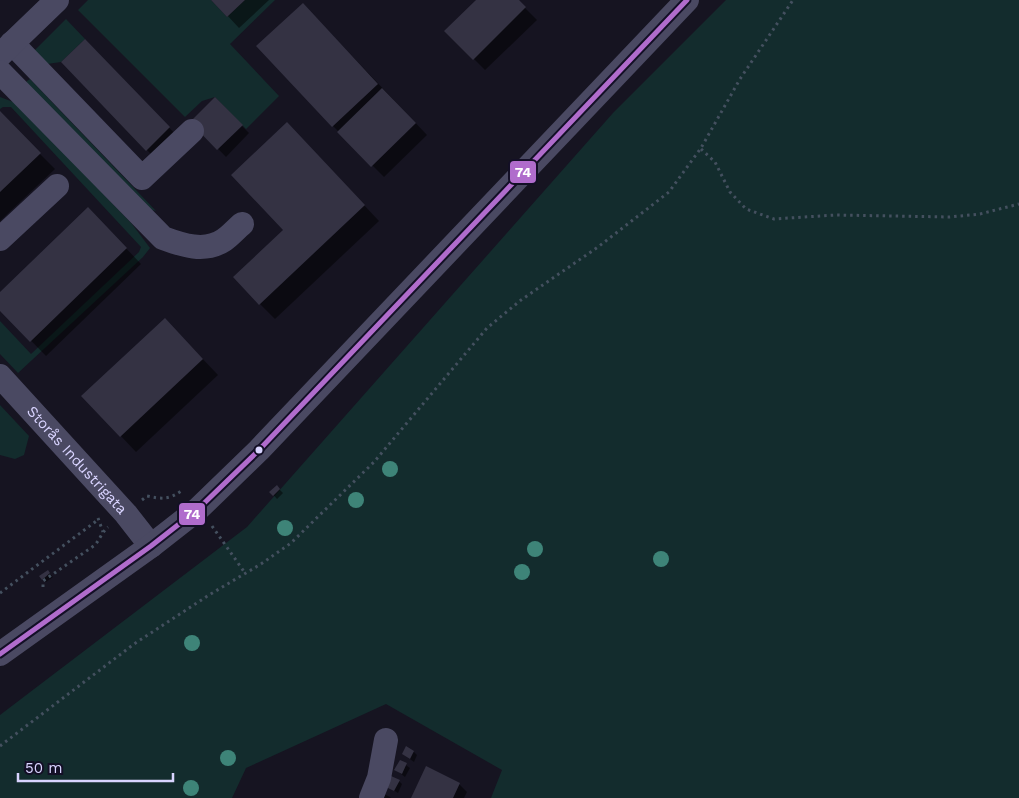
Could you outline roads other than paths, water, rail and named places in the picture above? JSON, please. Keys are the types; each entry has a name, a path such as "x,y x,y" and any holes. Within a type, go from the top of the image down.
{"street":[{"path":"57,0 6,49 142,178 192,131"},
{"path":"0,654 152,546 197,510 259,450 687,0"},
{"path":"0,72 163,238 179,244 198,247 213,245 223,240 242,224"},
{"path":"0,239 57,186"},
{"name":"Storås Industrigata","path":"0,376 126,514 152,546"},
{"path":"371,798 379,778 386,740"}]}
